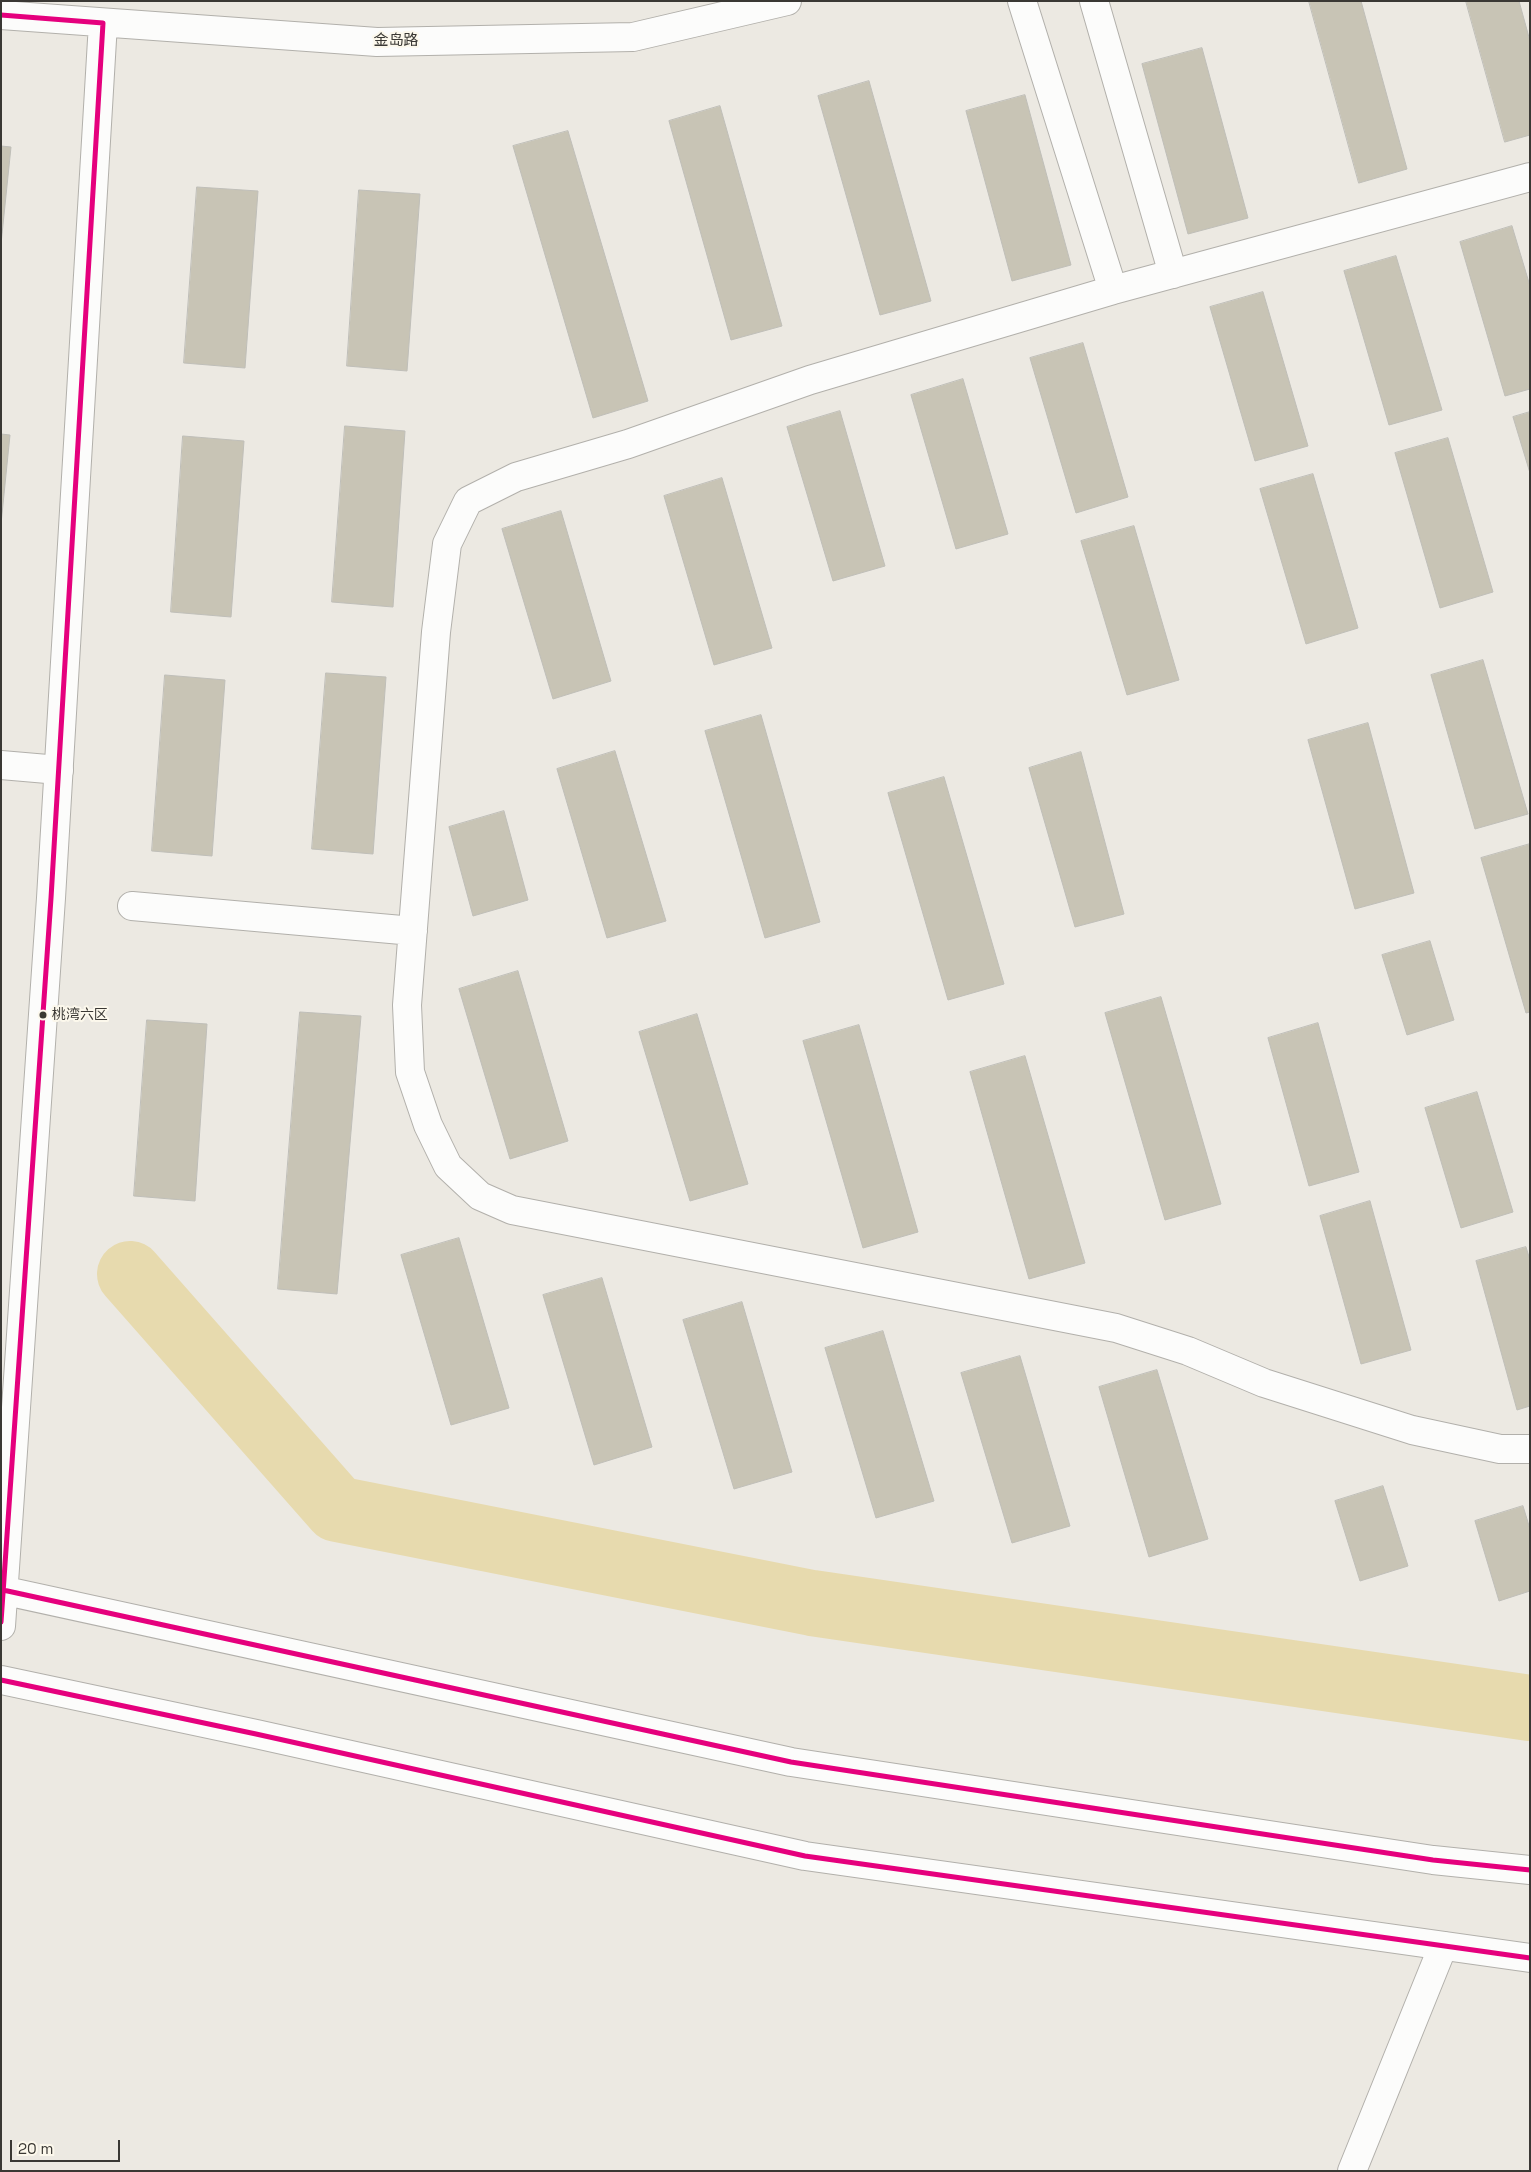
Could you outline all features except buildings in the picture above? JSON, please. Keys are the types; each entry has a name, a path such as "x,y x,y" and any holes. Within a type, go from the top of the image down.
{"street":[{"name":"金岛路","path":"1,15 377,42 633,37 787,1"},
{"path":"1022,1 1113,290"},
{"path":"1094,1 1173,274"},
{"path":"1,1626 59,770 103,23"},
{"path":"1530,177 1113,290 810,380 628,444 516,477 468,502 447,544 436,632 407,1005 410,1072 428,1126 448,1166 480,1196 512,1210 1116,1328 1188,1351 1264,1382 1412,1430 1500,1449 1530,1449"},
{"path":"1,765 59,770"},
{"path":"132,906 413,932"},
{"path":"2,1590 791,1762 1433,1860 1530,1870"},
{"path":"1,1680 805,1856 1530,1958"},
{"path":"1352,2171 1443,1946"}],"waterway":[{"path":"130,1274 337,1509 812,1603 1530,1708"}],"transit line":[{"path":"1,15 103,23"},
{"path":"1,1622 51,898 103,23"},
{"path":"3,1590 791,1762 1433,1860 1530,1870"},
{"path":"1,1680 256,1734 805,1856 1530,1958"}],"place":[{"name":"桃湾六区","path":"43,1015"}]}
